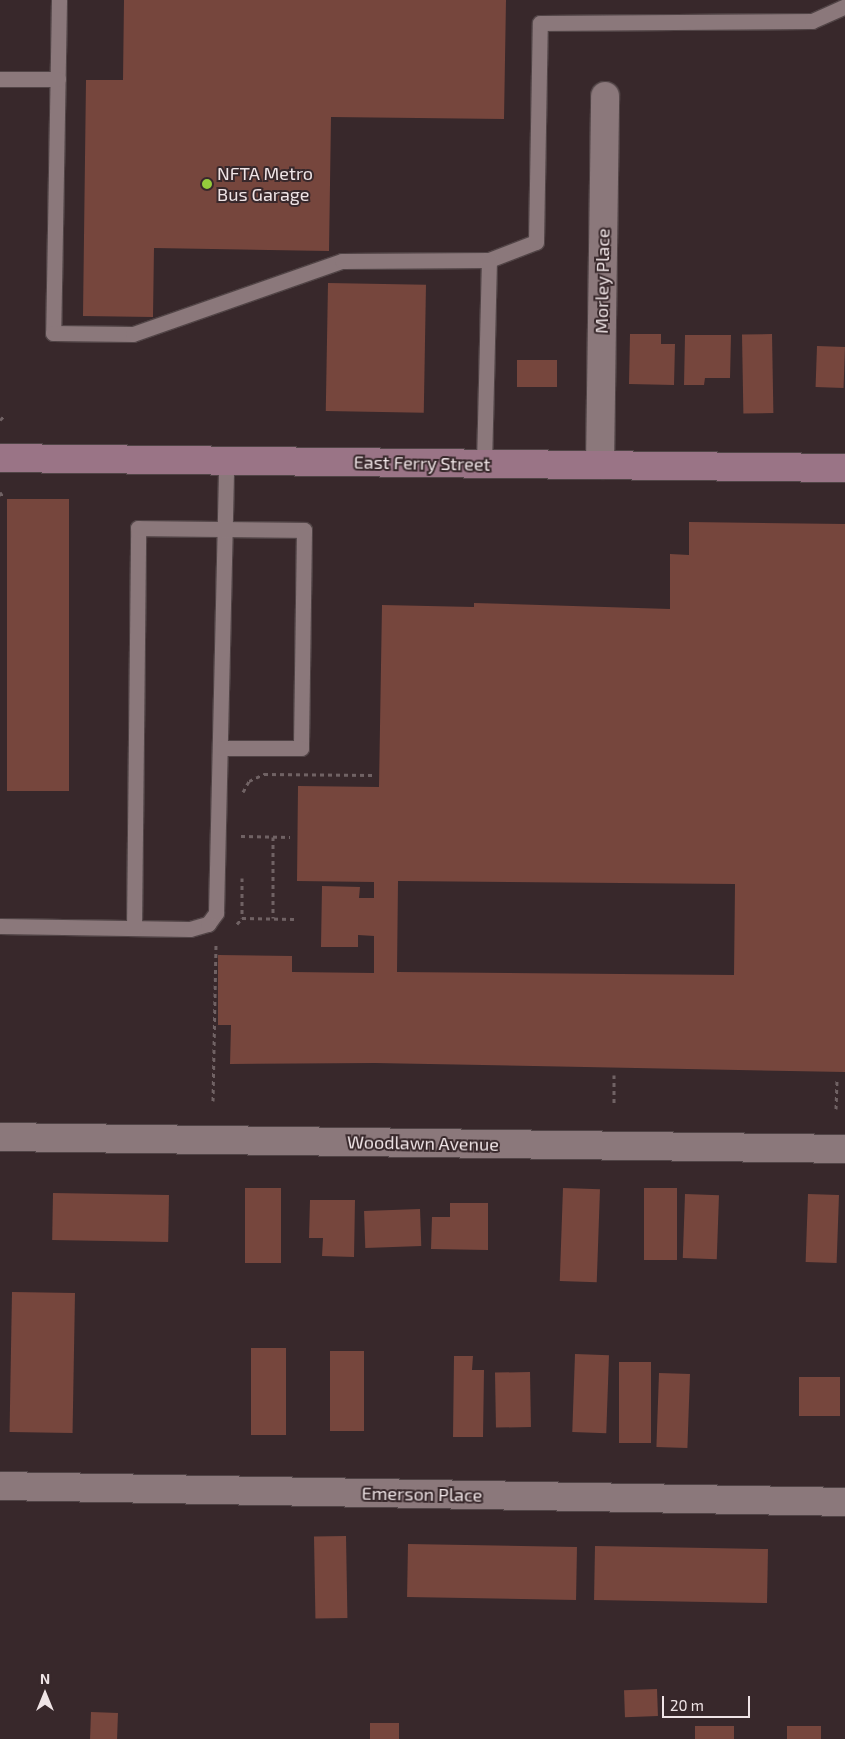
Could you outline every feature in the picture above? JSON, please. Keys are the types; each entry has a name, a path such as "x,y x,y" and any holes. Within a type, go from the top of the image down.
{"street":[{"name":"Morley Place","path":"600,465 605,96"},
{"name":"East Ferry Street","path":"0,458 845,468"},
{"name":"Woodlawn Avenue","path":"0,1137 845,1149"},
{"name":"Emerson Place","path":"0,1486 845,1502"}],"lane":[{"path":"59,0 53,333 134,334 342,261 488,260 536,242 540,23 812,22 845,6"},
{"path":"0,79 58,79"},
{"path":"484,464 488,260"},
{"path":"0,926 190,929 208,924 216,913 222,748 226,460"},
{"path":"134,928 138,528 304,530 301,748 222,748"}],"path":[{"path":"0,420 4,416"},
{"path":"0,492 3,497"},
{"path":"242,796 249,781 264,774 373,775"},
{"path":"242,828 242,845"},
{"path":"242,836 290,837"},
{"path":"273,837 273,918"},
{"path":"233,928 242,918 242,872"},
{"path":"242,918 294,919"},
{"path":"213,1101 215,945 222,940"},
{"path":"614,1075 614,1105"},
{"path":"836,1109 837,1079"}],"building":[{"name":"NFTA Metro Bus Garage","path":"124,0 506,0 504,119 331,117 329,251 154,248 153,317 83,316 86,80 123,80"},
{"path":"328,283 426,285 424,413 326,411"},
{"path":"630,334 661,334 661,344 675,344 674,385 629,384"},
{"path":"772,334 773,413 743,414 742,335"},
{"path":"685,335 731,335 730,378 705,378 704,385 684,385"},
{"path":"817,346 845,347 844,388 816,387"},
{"path":"517,360 557,360 557,387 517,387"},
{"path":"7,499 69,499 69,791 7,791"},
{"path":"689,522 845,524 845,1072 375,1063 230,1064 231,1025 218,1025 218,955 292,956 292,972 374,973 374,936 358,935 358,947 321,947 322,886 360,887 359,898 374,898 374,882 297,881 298,786 379,787 382,605 474,607 474,603 670,609 670,554 689,555","holes":["398,881 735,884 734,975 397,972"]},
{"path":"245,1188 281,1188 281,1263 245,1263"},
{"path":"563,1188 600,1189 597,1282 560,1281"},
{"path":"644,1188 677,1188 677,1260 644,1260"},
{"path":"53,1193 169,1195 168,1242 52,1240"},
{"path":"685,1194 719,1195 717,1259 683,1258"},
{"path":"808,1194 839,1195 837,1263 806,1262"},
{"path":"310,1200 355,1200 354,1257 322,1256 323,1238 309,1238"},
{"path":"450,1203 488,1203 488,1250 431,1249 432,1217 450,1217"},
{"path":"420,1209 421,1246 365,1248 364,1211"},
{"path":"12,1292 75,1293 73,1433 10,1432"},
{"path":"251,1348 286,1348 286,1435 251,1435"},
{"path":"330,1351 364,1351 364,1431 330,1431"},
{"path":"575,1354 609,1355 606,1433 572,1432"},
{"path":"454,1356 473,1356 472,1370 484,1370 483,1437 453,1437"},
{"path":"619,1362 651,1362 651,1443 619,1443"},
{"path":"530,1372 531,1427 496,1428 495,1373"},
{"path":"659,1373 690,1374 687,1448 656,1447"},
{"path":"799,1377 840,1377 840,1416 799,1416"},
{"path":"346,1536 347,1618 315,1619 314,1537"},
{"path":"408,1544 577,1547 576,1600 407,1597"},
{"path":"595,1546 768,1549 767,1603 594,1600"},
{"path":"657,1689 658,1716 625,1717 624,1690"},
{"path":"91,1712 118,1713 117,1739 90,1739"},
{"path":"370,1723 399,1723 399,1739 370,1739"},
{"path":"695,1726 734,1726 734,1739 695,1739"},
{"path":"787,1726 821,1726 821,1739 787,1739"}],"place":[{"name":"NFTA Metro Bus Garage","path":"207,184"}]}
